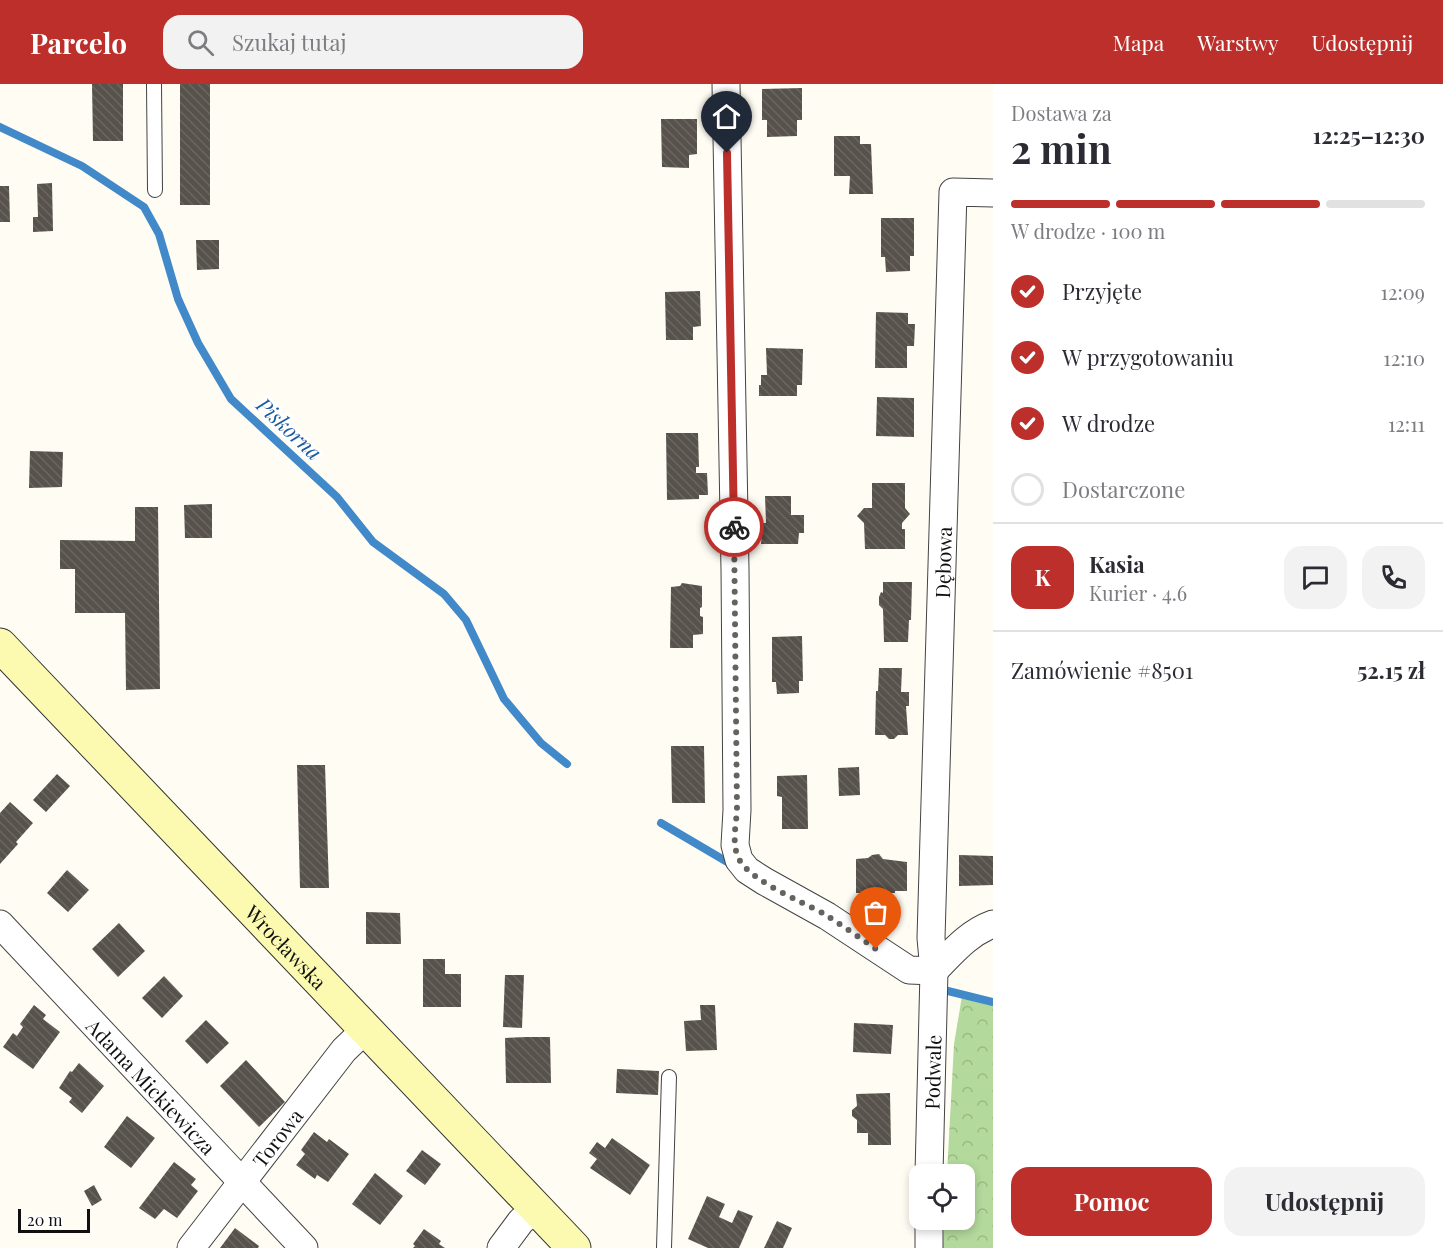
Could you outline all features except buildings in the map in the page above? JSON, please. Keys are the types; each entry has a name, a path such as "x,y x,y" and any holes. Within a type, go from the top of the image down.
{"main road":[{"name":"Wrocławska","path":"0,645 573,1248"}],"street":[{"path":"726,84 735,581 737,810 735,845 739,860 747,870 827,916 909,970 934,971 965,939 993,924"},
{"name":"Dębowa","path":"934,971 931,938 953,192 993,193"},
{"name":"Adama Mickiewicza","path":"0,924 304,1248"},
{"name":"Podwale","path":"929,1164 934,971"},
{"name":"Torowa","path":"191,1248 344,1050 366,1029"},
{"path":"501,1248 521,1221 536,1209"},
{"path":"929,1230 929,1248"}],"lane":[{"path":"154,84 155,190"},
{"path":"664,1248 669,1077"}],"green space":[{"path":"962,996 993,1000 993,1248 943,1248 944,1230 975,1230 975,1164 948,1164 954,1044"}],"waterway":[{"name":"Piskorna","path":"0,127 82,166 144,207 159,234 178,299 198,343 231,399 337,497 373,542 444,594 466,620 504,699 541,743 567,764"},
{"name":"Piskorna","path":"661,823 729,863"},
{"name":"Piskorna","path":"948,991 993,1002"}],"way so far":[{"path":"734,527 737,810 735,845 739,860 747,870 827,916 876,949"}],"route":[{"path":"727,153 734,527"}]}
